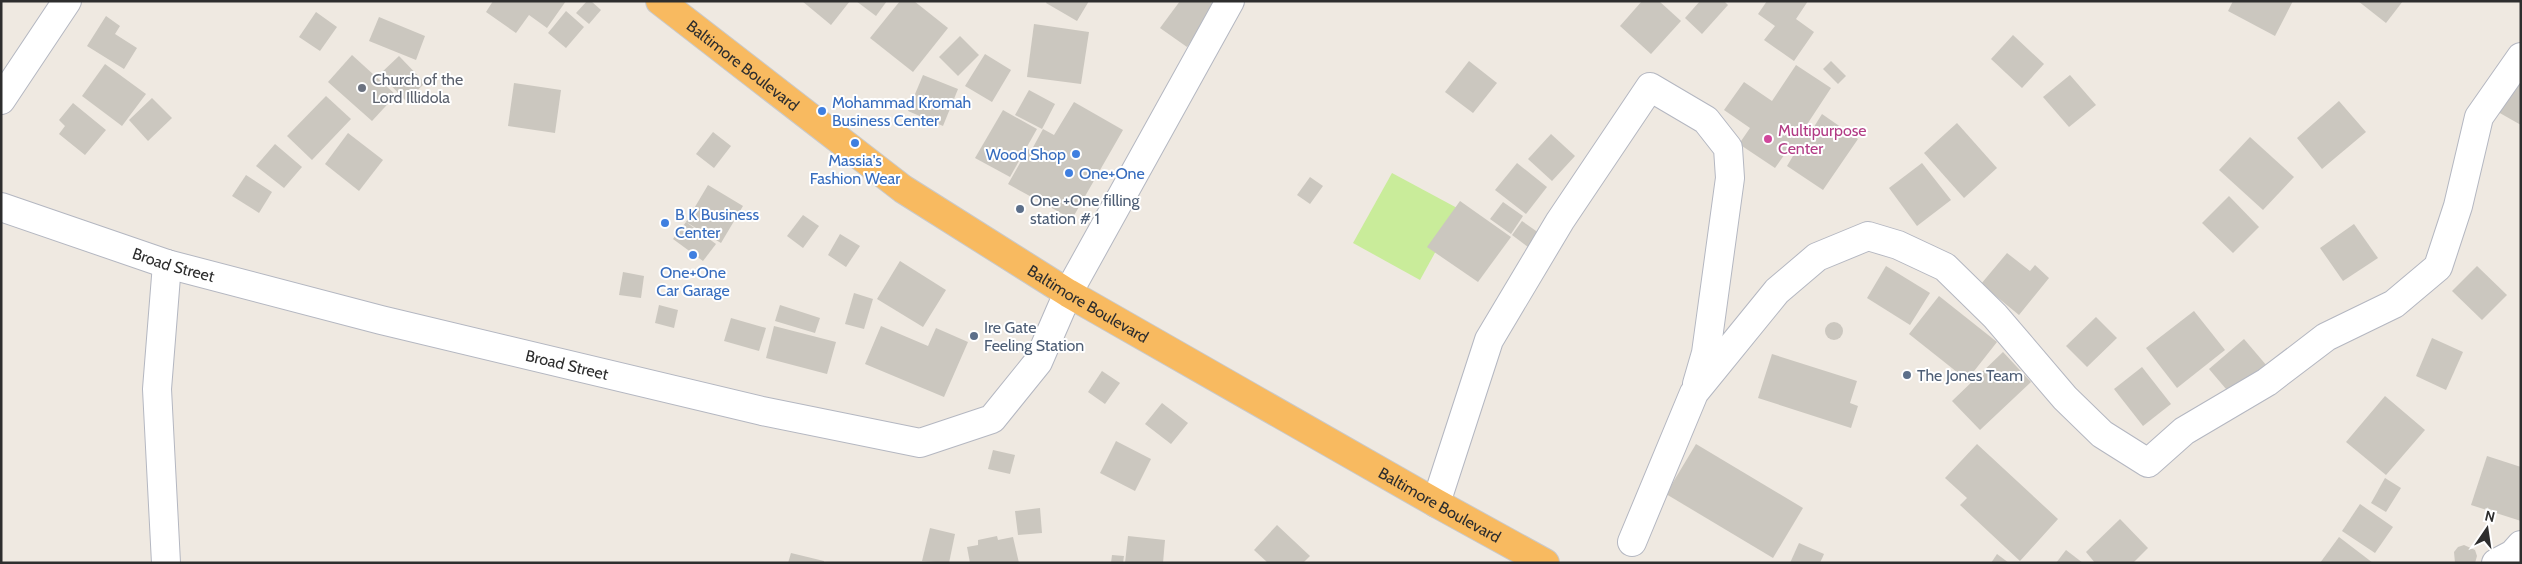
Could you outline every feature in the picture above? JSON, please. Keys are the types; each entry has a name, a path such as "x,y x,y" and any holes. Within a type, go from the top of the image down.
{"highway":[{"name":"Baltimore Boulevard","path":"660,1 903,189 1068,293 1545,563"}],"street":[{"path":"1,100 67,1"},
{"name":"Broad Street","path":"1,207 167,264 380,320 762,411 920,443 992,419 1038,362 1068,293 1230,1"},
{"path":"1694,392 1777,291 1817,258 1868,236 1898,245 1945,267 1995,316 2065,398 2102,434 2148,463 2184,431 2267,382 2326,337 2394,304 2438,267 2458,206 2479,117 2521,57"},
{"path":"1436,503 1489,340 1560,222 1650,87 1706,120 1728,148 1730,178 1706,353 1694,392 1632,542"},
{"path":"166,563 157,389 167,264"},
{"path":"2496,563 2513,554 2521,545"}],"green space":[{"path":"1392,173 1459,209 1420,280 1353,243"}],"building":[{"path":"493,1 566,1 547,28 529,15 516,33 486,12"},
{"path":"587,1 591,1 601,10 589,24 576,13"},
{"path":"802,1 850,1 831,25"},
{"path":"856,1 887,1 876,16"},
{"path":"900,1 914,1 948,28 913,72 870,38"},
{"path":"1047,1 1089,1 1077,21 1046,3"},
{"path":"1180,1 1210,1 1216,6 1187,47 1160,28"},
{"path":"1642,1 1659,1 1681,21 1651,54 1620,26"},
{"path":"1700,1 1724,1 1728,5 1702,34 1685,18"},
{"path":"1767,1 1808,1 1796,19 1814,32 1794,61 1764,40 1775,26 1758,14"},
{"path":"2233,1 2293,1 2275,36 2228,11"},
{"path":"2358,1 2403,1 2386,23"},
{"path":"566,11 584,27 566,48 548,33"},
{"path":"316,12 337,27 320,51 299,37"},
{"path":"106,16 120,26 115,34 137,48 124,69 87,46"},
{"path":"379,17 425,36 416,60 369,41"},
{"path":"1034,24 1089,32 1081,84 1027,77"},
{"path":"2013,35 2044,64 2022,88 1991,59"},
{"path":"960,36 979,55 958,76 939,57"},
{"path":"985,54 1011,70 992,102 965,86"},
{"name":"Church of the Lord Illidola","path":"352,55 396,95 372,121 328,82"},
{"path":"399,56 425,83 406,101 380,74"},
{"path":"1469,61 1497,83 1473,113 1445,92"},
{"path":"1831,61 1846,76 1838,84 1823,69"},
{"path":"105,64 146,94 122,126 82,96"},
{"path":"1796,65 1831,88 1806,126 1812,130 1822,114 1858,139 1823,190 1787,166 1793,156 1787,151 1775,168 1739,144 1750,128 1724,110 1744,82 1772,101"},
{"path":"923,75 958,89 943,126 908,111"},
{"path":"2070,75 2096,105 2069,127 2043,97"},
{"path":"2521,79 2521,125 2498,112"},
{"path":"514,83 561,90 555,133 508,126"},
{"path":"1029,90 1055,104 1042,129 1015,115"},
{"path":"326,96 351,119 312,160 287,136"},
{"path":"152,98 172,118 148,141 129,120"},
{"path":"2339,101 2366,132 2322,169 2297,138"},
{"path":"1074,102 1123,130 1072,219 1008,184 1028,149 1031,151 1043,129 1054,135"},
{"path":"73,103 106,130 85,155 59,134 65,126 59,120"},
{"path":"1003,110 1037,129 1010,177 975,158"},
{"path":"1957,123 1997,168 1964,198 1924,153"},
{"path":"713,132 731,146 714,168 696,154"},
{"path":"348,133 383,160 359,191 325,164"},
{"path":"1551,134 1575,156 1552,181 1528,159"},
{"path":"2250,137 2294,177 2263,210 2219,170"},
{"path":"275,144 302,167 284,188 256,166"},
{"path":"1517,163 1547,187 1526,214 1495,190"},
{"path":"1922,163 1951,200 1917,226 1889,188"},
{"path":"246,175 272,192 259,213 232,196"},
{"path":"1310,177 1323,186 1310,204 1297,195"},
{"path":"708,185 743,206 721,243 686,222"},
{"path":"2229,196 2259,227 2233,253 2202,223"},
{"path":"1460,201 1511,237 1478,282 1427,247"},
{"path":"1503,202 1523,216 1511,234 1490,219"},
{"path":"803,215 819,226 803,248 787,236"},
{"path":"1522,221 1539,233 1528,247 1512,235"},
{"path":"686,222 716,244 703,261 673,239"},
{"path":"2354,224 2378,258 2343,281 2320,248"},
{"path":"840,234 860,246 846,267 828,255"},
{"path":"2007,253 2030,271 2035,265 2049,278 2019,315 1981,284"},
{"path":"900,261 946,290 923,327 877,299"},
{"path":"1886,266 1930,293 1910,325 1867,298"},
{"path":"2477,266 2507,295 2482,320 2452,291"},
{"path":"623,272 644,276 641,298 619,295"},
{"path":"854,293 873,299 864,329 845,324"},
{"path":"1939,296 1997,342 1967,380 1909,334"},
{"path":"659,305 678,310 674,328 655,323"},
{"path":"780,305 820,318 815,333 775,321"},
{"path":"2194,311 2225,350 2177,388 2146,348"},
{"path":"2096,317 2117,338 2087,367 2066,346"},
{"path":"731,318 766,328 759,351 724,341"},
{"path":"1834,322 1840,325 1843,331 1840,337 1834,340 1828,337 1825,331 1828,325"},
{"path":"774,326 836,342 827,374 766,358"},
{"path":"881,326 928,346 936,328 968,342 944,397 865,364"},
{"path":"2432,338 2463,352 2446,390 2416,376"},
{"path":"2244,339 2267,366 2232,396 2209,369"},
{"path":"2003,352 2031,382 1980,430 1952,401"},
{"path":"1772,354 1857,381 1850,403 1858,406 1851,428 1758,398"},
{"path":"2142,367 2171,404 2143,426 2114,389"},
{"path":"1102,371 1120,383 1105,404 1088,392"},
{"path":"2385,396 2425,430 2386,475 2346,442"},
{"path":"1162,403 1188,423 1171,444 1145,424"},
{"path":"1116,441 1151,459 1135,491 1100,473"},
{"path":"1696,444 1803,508 1773,558 1666,494"},
{"path":"1977,444 2058,519 2020,561 1960,505 1967,498 1945,478"},
{"path":"993,450 1015,455 1010,474 988,469"},
{"path":"2487,456 2521,467 2521,521 2471,505"},
{"path":"2385,478 2401,488 2386,512 2371,503"},
{"path":"2360,504 2393,527 2375,553 2342,531"},
{"path":"1040,508 1042,533 1018,535 1015,511"},
{"path":"2120,519 2148,548 2133,563 2095,563 2086,552"},
{"path":"1277,525 1310,556 1303,563 1268,563 1254,550"},
{"path":"930,528 955,534 949,563 922,561"},
{"path":"997,536 998,540 1013,537 1019,563 970,563 967,547 978,545 978,540"},
{"path":"1128,536 1165,540 1163,563 1125,563"},
{"path":"2339,537 2373,563 2320,563"},
{"path":"1799,543 1824,554 1820,563 1790,563"},
{"path":"2464,545 2475,550 2477,556 2475,563 2455,563 2454,552 2458,547"},
{"path":"2066,550 2083,563 2056,563"},
{"path":"791,553 824,561 824,563 788,563"},
{"path":"1997,554 2009,563 1991,563"},
{"path":"1112,555 1124,556 1123,563 1111,563"}],"place":[{"name":"Church of the Lord Illidola","path":"362,88"},
{"name":"Mohammad Kromah Business Center","path":"822,111"},
{"name":"Multipurpose Center","path":"1768,139"},
{"name":"Massia's Fashion Wear","path":"855,143"},
{"name":"Wood Shop","path":"1076,154"},
{"name":"One+One","path":"1069,173"},
{"name":"One +One filling station # 1","path":"1020,209"},
{"name":"B K Business Center","path":"665,223"},
{"name":"One+One Car Garage","path":"693,255"},
{"name":"Ire Gate Feeling Station","path":"974,336"},
{"name":"The Jones Team","path":"1907,375"}]}
